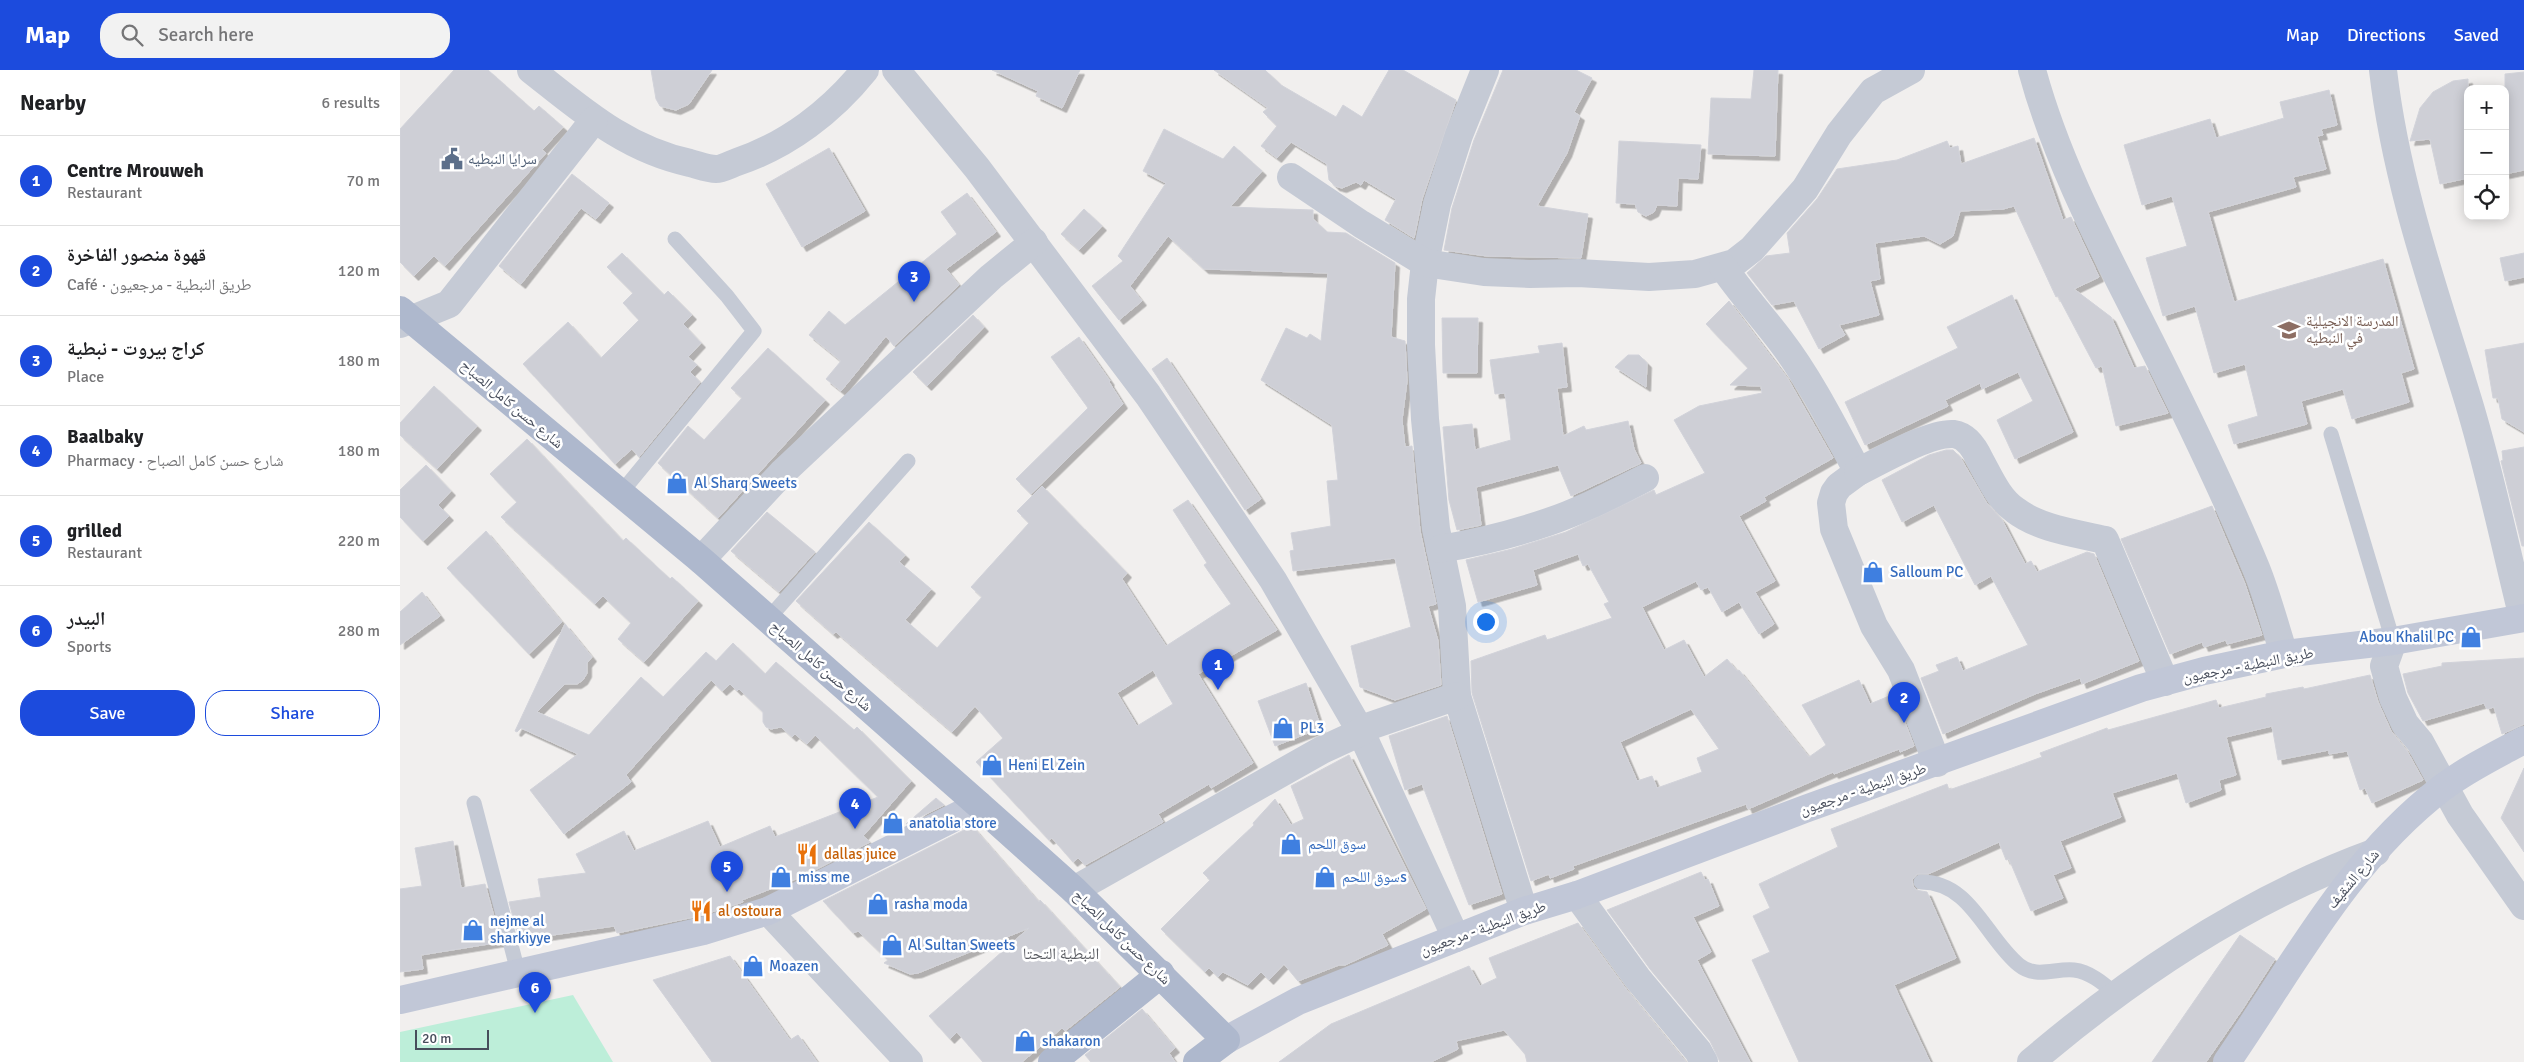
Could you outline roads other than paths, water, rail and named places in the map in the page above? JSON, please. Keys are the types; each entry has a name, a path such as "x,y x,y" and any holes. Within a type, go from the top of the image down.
{"main road":[{"name":"شارع حسن كامل الصباح","path":"404,318 701,560 768,618 1074,890 1226,1040"},
{"name":"طريق النبطية - مرجعيون","path":"1226,1040 1298,1001 1524,911 1577,895 2082,708 2165,682 2284,654 2392,641 2523,618"},
{"name":"شارع الشقيف","path":"2227,1062 2326,912 2401,824 2444,786 2524,740"},
{"path":"400,1000 694,934 768,911 979,805"},
{"path":"1053,1062 1161,974"},
{"path":"1197,1062 1226,1040"}],"street":[{"path":"531,70 594,120 639,148 668,158 716,169 749,158 783,142 828,110 865,70"},
{"path":"896,70 977,168 1148,395 1273,580 1361,732 1456,938"},
{"path":"1485,70 1460,135 1437,204 1425,263 1420,299 1425,419 1436,529 1452,606 1457,696 1524,911"},
{"path":"1291,177 1361,224 1425,263 1484,272 1649,277 1695,274 1734,263 1773,228 1805,189 1839,134 1873,91 1911,70"},
{"path":"2032,70 2047,124 2098,237 2172,384 2256,569 2284,654"},
{"path":"2383,70 2388,119 2404,185 2426,270 2469,403 2523,618"},
{"path":"404,318 449,304 594,120"},
{"path":"701,560 782,473 991,277 1034,242"},
{"path":"1724,266 1745,300 1781,341 1834,427 1858,472"},
{"path":"1937,763 1901,670 1874,626 1834,530 1831,503 1838,486 1858,472 1917,444 1947,434 1955,434 1963,438 1971,444 1999,494 2013,509 2034,521 2105,540 2165,682"},
{"path":"1440,549 1547,523 1589,506 1645,478"},
{"path":"2392,641 2384,666 2392,698 2405,724 2420,742 2460,815 2524,906"},
{"path":"1074,890 1302,760 1361,732 1364,728 1457,696"},
{"path":"2031,1062 2094,1010 2222,925 2349,862 2376,852"},
{"path":"1577,895 1638,979 1692,1044 1704,1062"},
{"path":"768,911 909,1062"}],"lane":[{"path":"620,494 754,331 727,296 675,239"},
{"path":"2331,434 2392,641"},
{"path":"768,618 908,460"},
{"path":"474,803 518,972"},
{"path":"1921,882 1940,884 1955,890 2007,954 2021,966 2034,972 2075,970 2097,979 2117,995"}],"place":[{"name":"سرايا النبطيه","path":"452,159"},
{"name":"كراج بيروت - نبطية","path":"914,302"},
{"name":"المدرسة الانجيلية في النبطيه","path":"2289,330"},
{"name":"Al Sharq Sweets","path":"677,483"},
{"name":"Salloum PC","path":"1873,572"},
{"name":"Abou Khalil PC","path":"2471,637"},
{"name":"Centre Mrouweh","path":"1218,690"},
{"name":"قهوة منصور الفاخرة","path":"1904,723"},
{"name":"PL3","path":"1283,728"},
{"name":"Heni El Zein","path":"992,765"},
{"name":"anatolia store","path":"893,823"},
{"name":"Baalbaky","path":"855,829"},
{"name":"سوق اللحم","path":"1291,844"},
{"name":"dallas juice","path":"807,854"},
{"name":"miss me","path":"781,877"},
{"name":"سوق اللحمs","path":"1325,877"},
{"name":"grilled","path":"727,892"},
{"name":"rasha moda","path":"878,904"},
{"name":"al ostoura","path":"701,911"},
{"name":"nejme al sharkiyye","path":"473,930"},
{"name":"Al Sultan Sweets","path":"892,945"},
{"name":"Moazen","path":"753,966"},
{"name":"البيدر","path":"535,1013"},
{"name":"shakaron","path":"1025,1041"}],"district":[{"name":"النبطية التحتا","path":"1061,954"}]}
